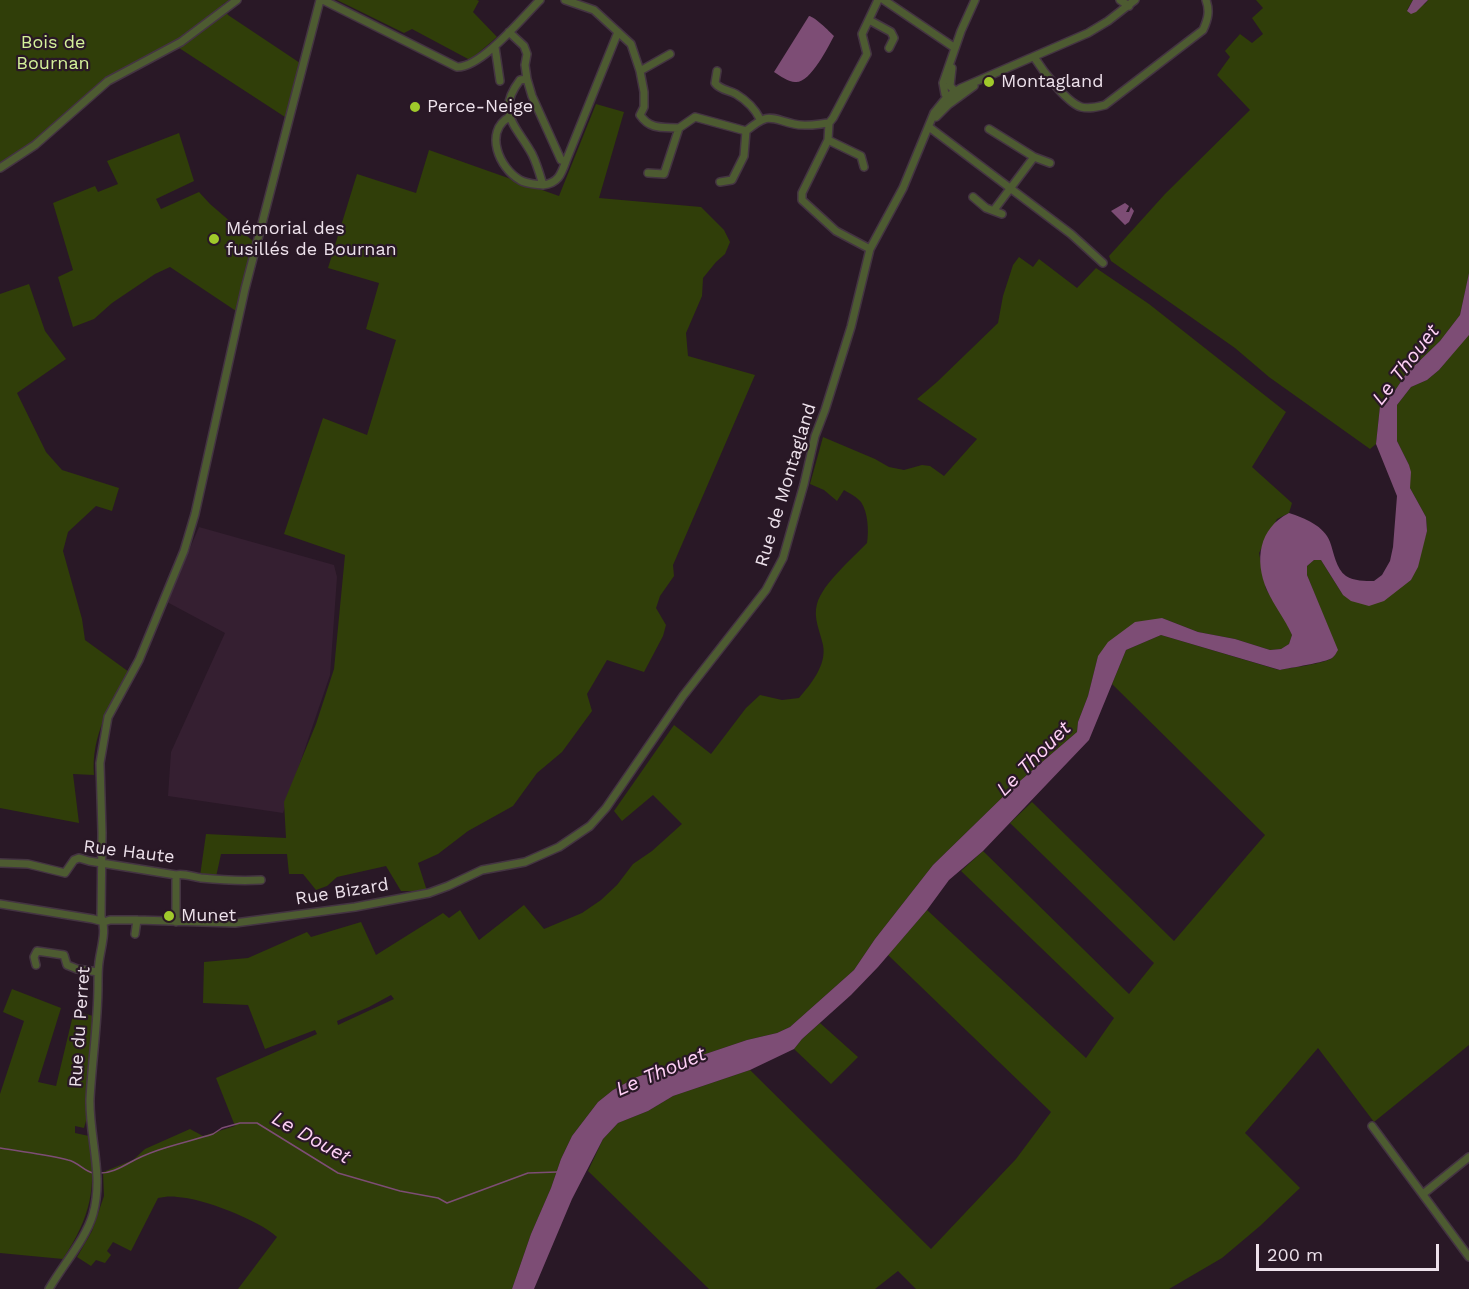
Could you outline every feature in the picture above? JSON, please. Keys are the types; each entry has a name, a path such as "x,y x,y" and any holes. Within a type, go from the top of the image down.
{"street":[{"path":"0,168 33,147 108,81 181,42 237,0"},
{"path":"322,0 457,67 469,66 495,47 540,0"},
{"name":"Rue du Perret","path":"49,1289 86,1230 96,1200 94,1133 90,1100 104,922 101,916 100,763 108,717 139,660 184,551 195,514 245,289 322,0"},
{"path":"565,0 594,10 631,44 640,71 644,107 640,115 645,122 650,126 679,128"},
{"path":"870,249 836,231 802,200 802,193 828,140 829,123 867,54 862,34 878,0"},
{"path":"884,0 956,48"},
{"path":"975,0 943,83 943,88 951,95 1088,33 1132,3"},
{"path":"1120,0 1132,3"},
{"path":"1034,57 1040,68 1072,102 1082,108 1105,105 1203,30 1208,19 1206,0"},
{"path":"869,20 891,32 894,38 890,48"},
{"path":"509,32 524,46 527,79 532,96 561,160 566,161"},
{"path":"509,117 502,121 496,135 495,142 499,156 510,172 521,181 543,185 553,184 559,179 618,32"},
{"path":"495,47 500,81"},
{"path":"640,71 670,54"},
{"path":"717,71 715,83 717,87 736,94 756,111 760,119"},
{"path":"527,79 520,80 511,92 507,107 509,117 532,154 543,185"},
{"name":"Rue de Montagland","path":"574,838 590,826 606,808 683,696 766,590 776,573 783,558 815,436 851,327 870,249 903,188 934,113 951,95"},
{"path":"648,173 664,174 679,128 695,117 746,131"},
{"path":"720,182 732,180 744,156 746,131 760,119 780,119 796,125 829,123"},
{"path":"928,127 1071,234 1103,263"},
{"path":"989,129 1034,157 1050,163"},
{"path":"828,140 861,156 864,167"},
{"path":"994,210 1034,157"},
{"path":"973,197 986,208 1002,214"},
{"name":"Rue Bizard","path":"0,904 104,922 137,920 235,923 355,907 429,893 482,870 525,862 574,838"},
{"name":"Rue Haute","path":"0,863 28,864 65,873 74,860 79,858 176,875 181,873 201,878 261,880"},
{"path":"176,875 176,922"},
{"path":"135,934 137,920"},
{"path":"36,965 34,957 37,951 63,955 67,965 99,972"},
{"path":"1372,1126 1424,1194 1460,1248 1469,1257"},
{"path":"1424,1194 1469,1157"}],"shaded area":[{"path":"199,527 334,565 337,577 330,675 283,813 168,796 171,752 225,633 167,602"}],"green space":[{"name":"Bois de Bournan","path":"0,0 229,0 222,5 228,15 300,63 285,117 173,44 107,78 29,147 0,164"},
{"path":"337,0 477,0 479,1 473,12 497,37 470,60 412,29 404,33"},
{"path":"1256,0 1413,0 1407,10 1425,4 1428,0 1469,0 1469,273 1460,315 1440,341 1406,374 1394,392 1380,406 1376,444 1370,449 1269,377 1235,348 1111,261 1109,256 1165,194 1250,110 1217,75 1230,57 1225,51 1240,34 1252,43 1263,34 1252,18 1263,8"},
{"path":"596,104 624,112 599,198 701,207 724,230 730,242 725,254 703,278 702,296 686,333 688,356 755,375 673,565 674,576 660,596 656,608 666,625 663,636 644,672 607,660 587,694 592,711 562,752 537,773 513,806 468,831 438,854 418,863 427,891 401,891 386,866 337,877 327,886 316,890 303,874 289,874 287,854 221,854 216,877 200,876 206,834 286,838 284,802 316,724 334,669 345,555 284,534 323,418 367,435 396,340 366,329 379,283 328,268 357,174 416,193 429,150 559,196"},
{"path":"179,133 194,181 156,199 161,209 199,192 254,242 236,311 170,267 155,274 112,303 94,319 73,327 58,277 73,270 53,203 95,186 98,192 118,184 107,161"},
{"path":"1019,257 1033,267 1039,259 1077,288 1096,268 1149,304 1286,412 1252,467 1292,503 1289,513 1277,519 1259,553 1266,589 1292,635 1289,644 1281,649 1270,650 1235,639 1198,632 1162,618 1098,656 1077,732 1013,787 933,865 875,939 854,970 790,1027 637,1077 613,1090 598,1102 572,1136 561,1159 512,1289 238,1289 277,1237 269,1230 230,1211 188,1198 158,1198 131,1251 113,1242 107,1251 111,1255 105,1263 96,1260 91,1266 77,1257 92,1231 104,1196 103,1172 133,1160 145,1149 190,1129 203,1136 235,1126 216,1078 317,1034 315,1030 265,1049 248,1005 203,1003 204,962 248,958 307,932 311,937 361,922 376,955 443,913 449,918 460,910 479,940 524,905 544,929 582,913 601,900 617,885 633,864 652,851 682,824 653,795 622,821 614,811 674,725 711,754 746,708 760,695 782,700 799,698 817,674 823,660 823,645 816,614 820,596 867,543 867,516 859,500 844,490 837,501 824,490 810,484 823,437 889,467 904,470 922,465 930,466 944,476 977,439 917,399 998,323 1003,296 1013,265","holes":["391,995 394,999 338,1025 337,1021"]},
{"path":"29,284 45,331 66,359 17,393 46,452 62,470 119,488 112,511 96,506 68,532 63,551 82,619 85,640 129,672 103,721 96,747 94,775 73,774 79,823 0,808 0,294"},
{"path":"1469,334 1469,1045 1374,1122 1318,1048 1245,1133 1300,1188 1222,1258 1169,1289 916,1289 898,1271 875,1289 709,1289 588,1171 603,1139 618,1123 648,1111 673,1096 750,1070 931,1249 1016,1159 1051,1112 888,955 927,910 1086,1058 1114,1018 961,871 983,851 1129,994 1154,963 1010,823 1032,802 1174,941 1265,835 1112,684 1126,650 1161,635 1279,670 1329,660 1333,657 1337,650 1307,575 1307,566 1314,560 1321,560 1343,595 1400,587 1411,580 1427,531 1426,517 1410,488 1409,465 1397,441 1397,405 1411,387 1427,380 1439,370"},
{"path":"12,989 61,1008 38,1082 56,1086 74,1011 97,1017 86,1121 84,1128 75,1126 75,1133 89,1136 92,1171 90,1201 80,1229 63,1259 0,1253 0,1094 24,1021 3,1012"},
{"path":"820,1023 858,1057 831,1084 794,1049"}],"water":[{"path":"1413,0 1428,0 1411,14 1407,11"},
{"path":"809,16 834,36 823,56 807,77 793,82 774,72"},
{"path":"1125,203 1129,206 1126,212 1129,212 1131,207 1134,211 1125,225 1111,211"},
{"name":"Le Thouet","path":"1469,273 1469,335 1439,370 1427,380 1411,387 1397,405 1397,441 1411,472 1410,488 1426,517 1427,531 1418,567 1411,580 1384,601 1369,606 1351,601 1343,595 1321,560 1314,560 1307,566 1307,575 1338,650 1332,658 1323,661 1280,670 1161,635 1126,650 1089,740 983,851 949,880 927,910 878,967 794,1049 750,1070 673,1096 648,1111 618,1123 603,1139 572,1199 534,1289 512,1289 561,1159 572,1136 598,1102 613,1090 637,1077 790,1027 854,970 875,939 933,865 1013,787 1077,732 1098,656 1108,642 1135,622 1162,618 1198,632 1235,639 1270,650 1281,649 1289,644 1292,635 1267,590 1260,556 1265,536 1271,527 1289,513 1307,520 1323,531 1330,542 1338,565 1346,576 1356,580 1374,581 1382,575 1390,561 1393,547 1397,496 1376,444 1380,406 1394,392 1406,374 1440,341 1460,315"}],"waterway":[{"name":"Le Douet","path":"98,1173 106,1173 149,1153 213,1134 222,1128 240,1123 257,1123 338,1173 400,1191 438,1198 447,1203 528,1173 557,1172"},
{"name":"Le Douet","path":"0,1148 68,1160 93,1173"}],"place":[{"name":"Montagland","path":"989,82"},
{"name":"Perce-Neige","path":"415,107"},
{"name":"Mémorial des fusillés de Bournan","path":"214,239"},
{"name":"Munet","path":"169,916"}]}
